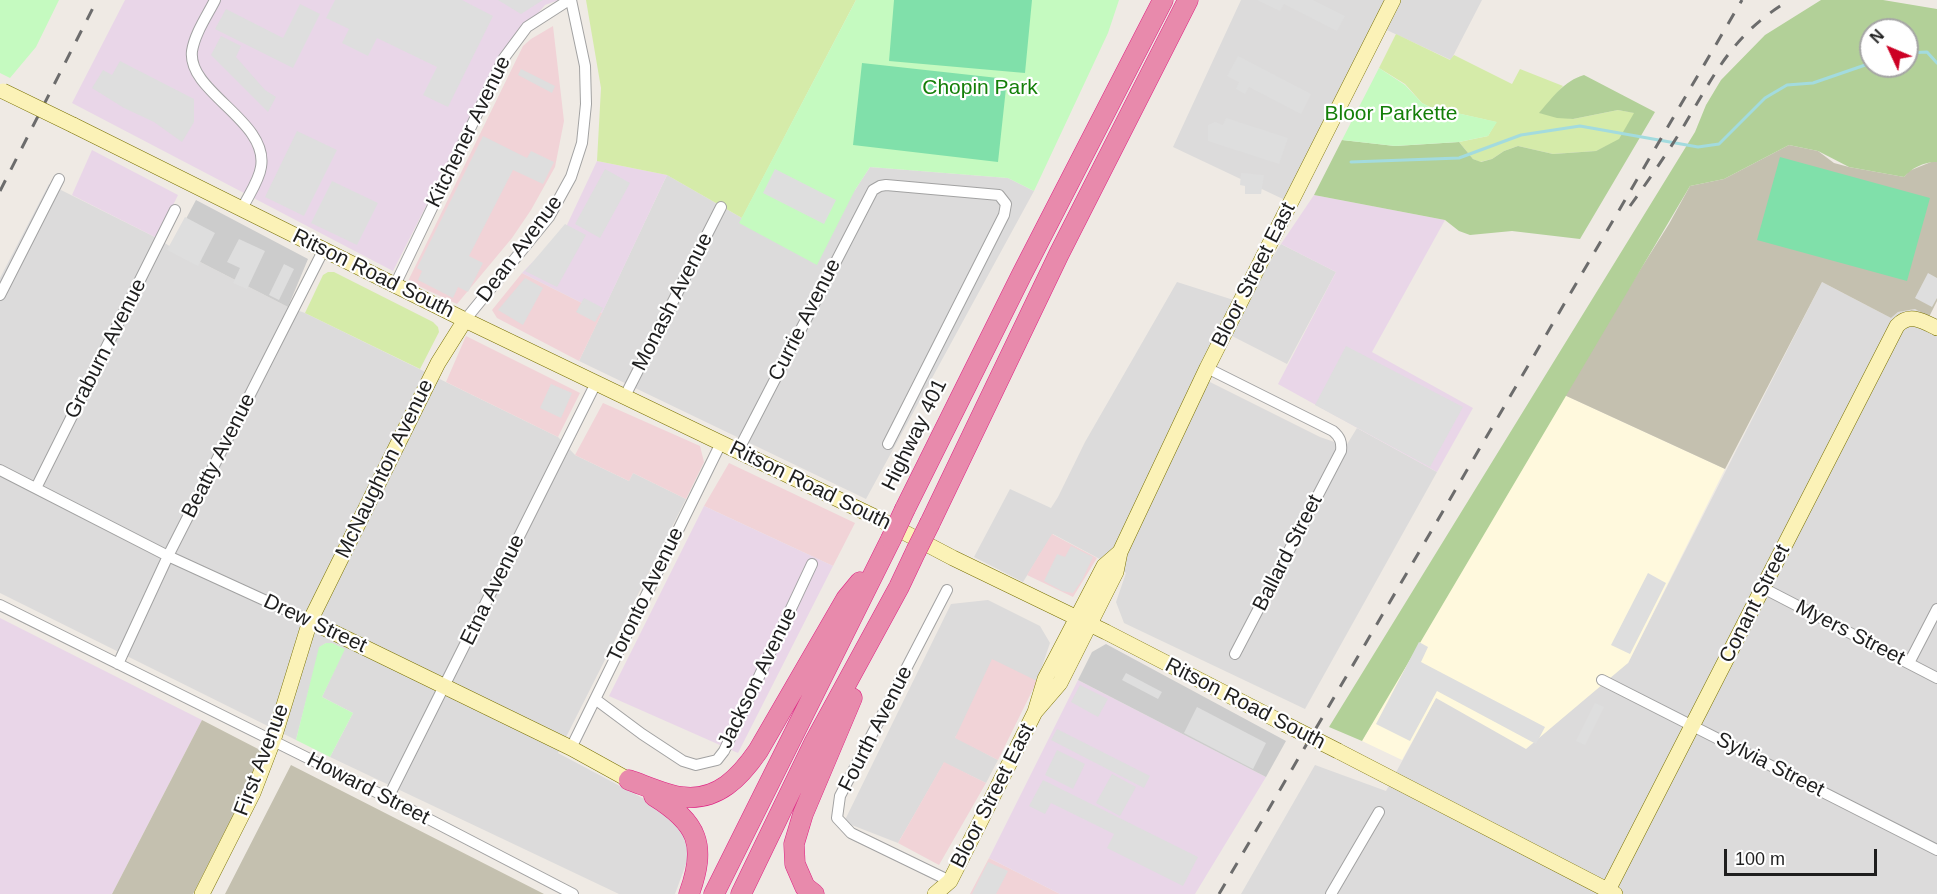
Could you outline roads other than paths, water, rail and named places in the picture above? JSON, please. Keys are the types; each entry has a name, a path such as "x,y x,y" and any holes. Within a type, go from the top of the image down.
{"highway":[{"name":"Highway 401","path":"714,894 1022,274 1163,0"},
{"path":"741,894 814,743 899,586 1059,254 1188,0"},
{"path":"629,780 682,798 704,796 727,786 743,772 758,751 846,599 882,556"},
{"path":"814,894 805,887 795,864 794,844 803,814 899,586"},
{"path":"629,780 672,807 693,830 698,846 697,872 689,894"}],"main road":[{"name":"Bloor Street East","path":"935,894 950,887 1035,712 1045,679 1084,622 1104,566 1120,552 1207,368 1393,0"},
{"name":"Ritson Road South","path":"2,90 465,320 875,517 1338,751 1609,893"},
{"name":"Conant Street","path":"1609,893 1896,326 1908,318 1921,320 1937,328"},
{"name":"McNaughton Avenue","path":"310,621 425,388 465,320"},
{"name":"Drew Street","path":"310,621 571,748 629,780"},
{"name":"First Avenue","path":"202,894 253,793 273,741 310,621"}],"street":[{"path":"215,0 196,38 192,51 193,61 200,77 251,132 259,146 262,158 261,169 242,209"},
{"name":"Kitchener Avenue","path":"395,285 504,58 527,27 570,0"},
{"name":"Dean Avenue","path":"465,320 549,217 571,177 582,143 586,104 585,66 570,0"},
{"path":"0,295 59,179"},
{"name":"Currie Avenue","path":"738,451 873,190 886,185 999,195 1006,204 1004,215 888,444"},
{"name":"Monash Avenue","path":"625,396 721,207"},
{"name":"Graburn Avenue","path":"36,488 175,210"},
{"name":"Beatty Avenue","path":"118,664 168,556 324,249"},
{"name":"Ballard Street","path":"1207,368 1333,431 1341,440 1341,451 1236,654"},
{"name":"Etna Avenue","path":"388,798 596,383"},
{"name":"Toronto Avenue","path":"571,748 721,442"},
{"name":"Drew Street","path":"0,470 168,556 310,621"},
{"name":"Jackson Avenue","path":"595,699 683,761 696,765 717,760 812,564"},
{"name":"Myers Street","path":"1763,588 1937,678"},
{"name":"Fourth Avenue","path":"947,590 840,796 837,818 850,834 950,887"},
{"name":"Howard Street","path":"0,606 388,798 573,894"},
{"path":"1909,663 1937,609"},
{"name":"Sylvia Street","path":"1602,680 1937,850"},
{"path":"1331,894 1378,812"}],"waterway":[{"path":"1919,52 1927,52 1937,63"},
{"path":"1351,162 1459,158 1521,135 1580,126 1698,147 1719,144 1765,98 1787,85 1813,83 1859,67"}],"railway":[{"path":"0,191 97,0"},
{"path":"1219,894 1742,0"},
{"path":"1630,206 1670,148 1715,73 1739,41 1770,13 1790,0"}],"park label":[{"name":"Chopin Park","path":"980,88"},
{"name":"Bloor Parkette","path":"1391,114"}]}
